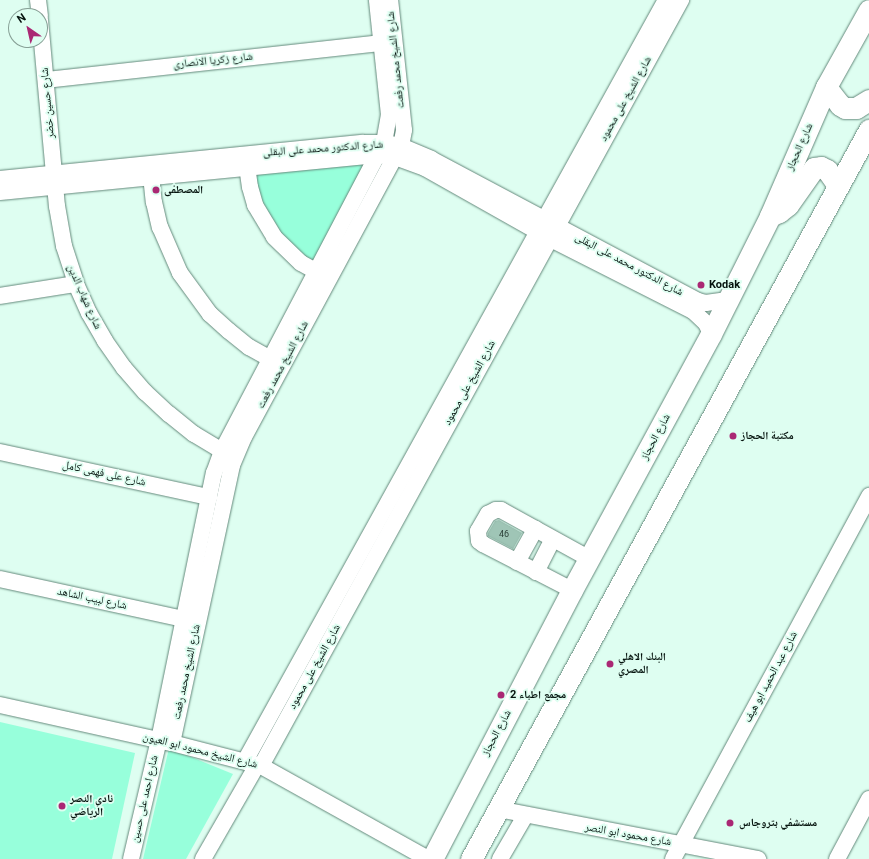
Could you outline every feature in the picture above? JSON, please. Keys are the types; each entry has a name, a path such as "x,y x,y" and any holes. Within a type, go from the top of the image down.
{"main road":[{"name":"شارع الحجاز","path":"432,859 572,590 711,334 770,216 826,88 869,10"},
{"path":"826,88 840,105 845,108 856,108 869,100"},
{"path":"471,859 869,130"},
{"path":"770,216 779,212 788,205 814,168 821,167 827,170 838,186"}],"street":[{"name":"شارع الشيخ محمد رفعت","path":"166,741 230,472 277,363 323,276 382,149 389,116 377,0"},
{"name":"شارع الشيخ محمد رفعت","path":"323,276 398,151 404,130 390,0"},
{"name":"شارع الشيخ على محمود","path":"254,764 547,229 666,0"},
{"name":"شارع الشيخ على محمود","path":"547,229 681,0"},
{"name":"شارع زكريا الانصارى","path":"46,80 381,42"},
{"name":"شارع حسين خضر","path":"43,48 55,180"},
{"name":"شارع الدكتور محمد على البقلى","path":"0,179 55,180 382,149 398,151 425,168 547,229 698,301 706,303 728,300"},
{"path":"246,162 255,205 274,237 291,255 323,276"},
{"path":"150,171 154,202 160,227 180,273 210,314 239,339 277,363"},
{"name":"شارع الدكتور محمد على البقلى","path":"0,192 55,180"},
{"name":"شارع شهاب الدين","path":"55,180 64,246 76,284 89,313 105,341 124,368 145,392 189,430 222,451"},
{"name":"شارع الدكتور محمد على البقلى","path":"547,229 693,311 706,323 711,334"},
{"path":"0,296 76,284"},
{"name":"شارع الشيخ محمد رفعت","path":"166,741 184,619 214,473 222,451 277,363"},
{"name":"شارع على فهمى كامل","path":"0,452 209,497"},
{"name":"شارع عبد الحميد ابو هيف","path":"673,859 869,496"},
{"path":"572,590 483,544 479,541 478,531 488,514 496,510 590,559"},
{"path":"517,562 535,529"},
{"path":"536,572 553,539"},
{"name":"شارع لبيب الشاهد","path":"0,578 184,619"},
{"name":"شارع الشيخ محمود ابو العيون","path":"0,705 166,741 254,764 428,859"},
{"name":"شارع احمد على حسين","path":"131,859 166,741"},
{"path":"203,859 254,764"},
{"path":"837,859 869,799"},
{"name":"شارع محمود ابو النصر","path":"498,809 524,816 758,859"},
{"path":"500,859 524,816"}],"green space":[{"path":"379,155 317,273 274,237 246,168"},
{"name":"نادي النصر الرياضي","path":"0,722 135,753 112,859 0,859"},
{"path":"169,748 233,774 186,859 143,859"}],"building":[{"path":"499,520 522,533 513,549 488,536 488,533 495,521"}],"place":[{"name":"المصطفى","path":"156,190"},
{"name":"Kodak","path":"701,285"},
{"name":"مكتبة الحجاز","path":"733,436"},
{"name":"البنك الاهلي المصري","path":"610,664"},
{"name":"مجمع اطباء 2","path":"501,695"},
{"name":"نادي النصر الرياضي","path":"62,806"},
{"name":"مستشفي بتروجاس","path":"730,823"}]}
